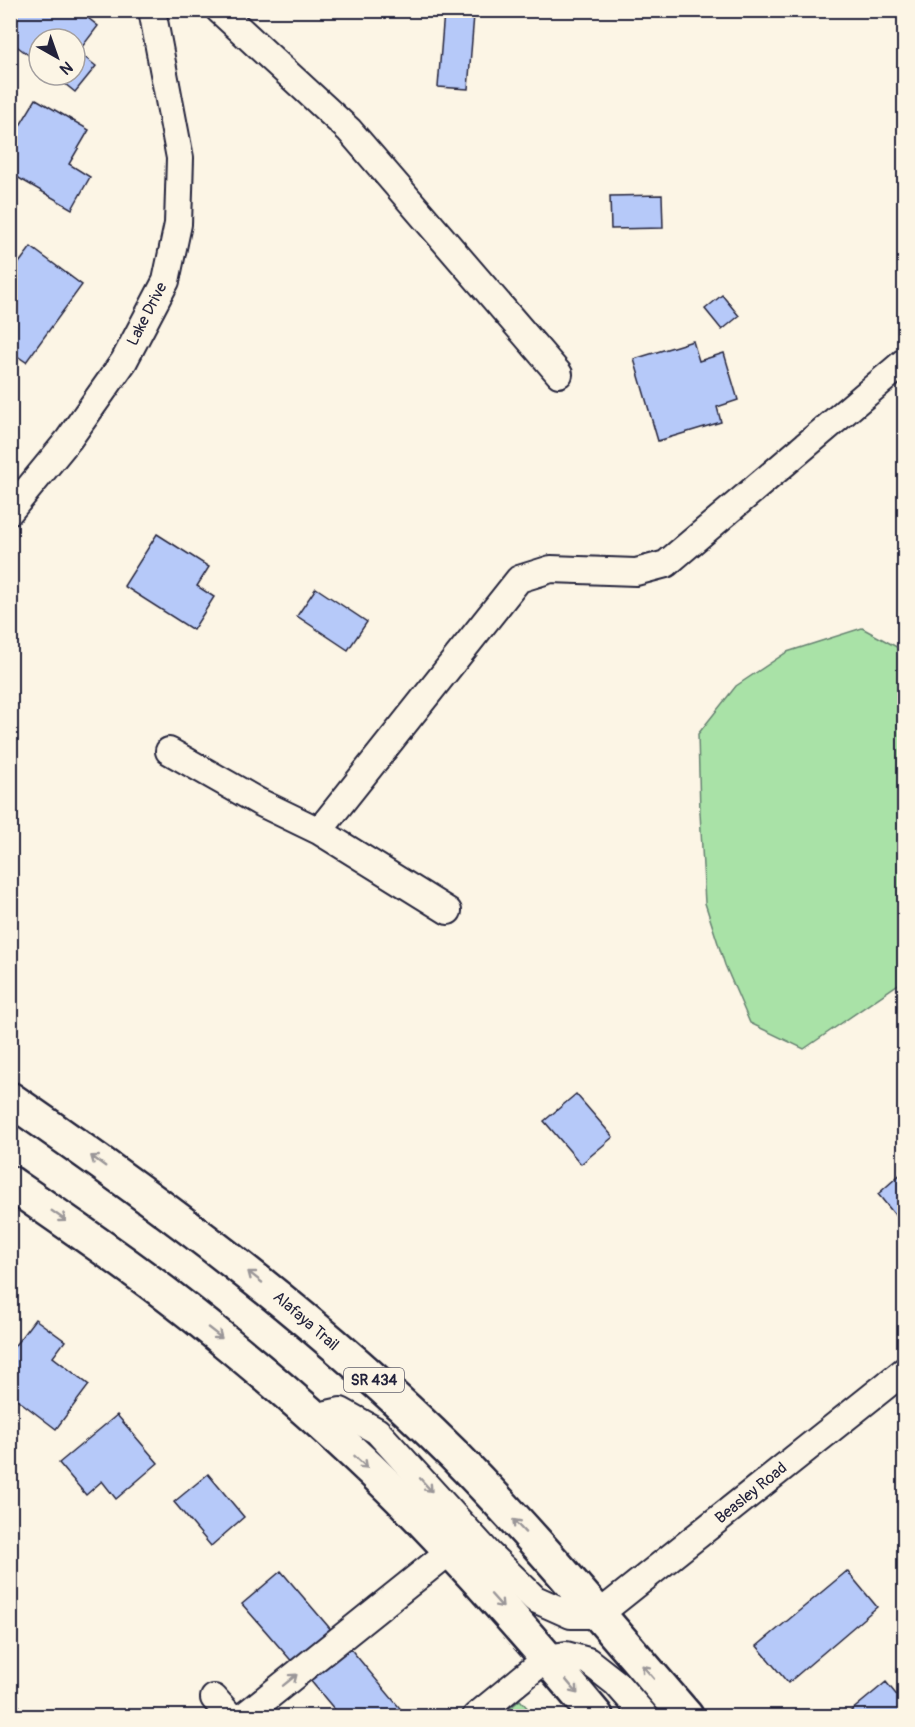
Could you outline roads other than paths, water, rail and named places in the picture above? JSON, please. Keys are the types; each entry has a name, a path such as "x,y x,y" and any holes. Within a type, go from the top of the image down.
{"main road":[{"name":"Alafaya Trail","path":"10,1099 177,1217 266,1286 356,1364 453,1455 686,1716"},
{"path":"10,1183 138,1272 226,1342 314,1417 404,1502 547,1658 596,1716"}],"street":[{"name":"Lake Drive","path":"10,511 69,440 124,361 166,280 178,224 180,158 152,10"},
{"path":"219,10 349,130 559,374"},
{"path":"319,831 519,579 551,569 636,572 666,564 904,362"},
{"path":"169,751 259,802 319,831 448,911"},
{"name":"Beasley Road","path":"598,1615 904,1371"},
{"path":"314,1417 341,1411 377,1431 489,1554 535,1599 571,1615 598,1615"},
{"path":"244,1716 450,1551"},
{"path":"476,1716 547,1658 566,1655 588,1661 616,1683 645,1716"}]}
